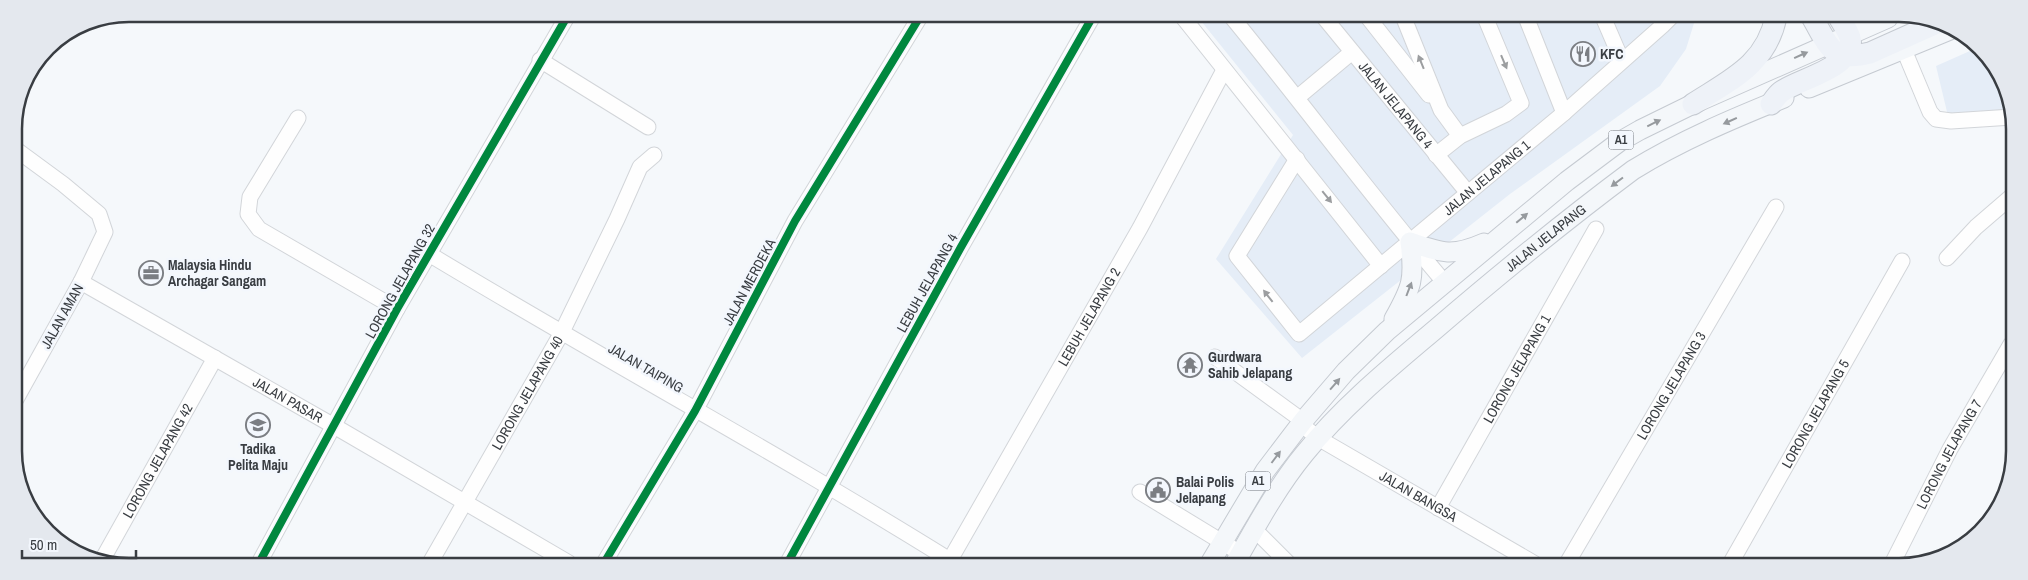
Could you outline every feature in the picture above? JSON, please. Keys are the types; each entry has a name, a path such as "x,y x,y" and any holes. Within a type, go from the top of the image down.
{"highway":[{"path":"1693,104 1747,69 1758,58 1766,45 1775,22"},
{"path":"1815,22 1827,44 1834,52 1859,56 1870,54 1928,27"},
{"path":"1771,104 1782,91 1827,71 1845,55 1850,41 1844,26"}],"main road":[{"name":"JALAN JELAPANG","path":"1212,557 1265,471 1302,422 1346,371 1387,331 1567,181 1619,142 1693,104 1827,44 1844,26 1866,22"},
{"name":"JALAN JELAPANG","path":"1238,557 1282,483 1318,438 1350,403 1508,268 1600,195 1654,157 1689,139 1943,33"},
{"path":"1387,331 1411,286 1414,274 1410,242 1435,251 1453,253 1470,249 1501,236"},
{"path":"1318,438 1337,403 1351,388 1442,311 1446,297 1445,283 1456,288 1471,288 1508,268"}],"street":[{"name":"LEBUH JELAPANG 4","path":"791,558 961,247 1089,22"},
{"path":"1187,22 1382,266"},
{"path":"1236,22 1298,98 1410,242 1445,283"},
{"name":"JALAN JELAPANG 4","path":"1328,22 1468,193"},
{"path":"1372,22 1460,136"},
{"path":"1405,22 1440,110"},
{"path":"1436,155 1460,136 1506,114 1522,103 1487,22"},
{"path":"1528,22 1564,113"},
{"path":"1605,22 1622,61"},
{"name":"JALAN JELAPANG 1","path":"1297,159 1237,256 1299,334 1564,113 1665,22"},
{"name":"LORONG JELAPANG 32","path":"262,558 397,309 563,23"},
{"name":"JALAN MERDEKA","path":"607,558 695,411 796,221 916,23"},
{"path":"1904,50 1930,112 1936,119 1951,121 2004,118"},
{"path":"1298,98 1352,52"},
{"path":"540,60 648,126"},
{"name":"LEBUH JELAPANG 2","path":"955,558 1140,228 1224,70"},
{"path":"298,118 250,197 248,214 259,229 397,309"},
{"name":"JALAN AMAN","path":"22,388 81,282 105,232 99,214 23,155"},
{"name":"LORONG JELAPANG 40","path":"433,558 561,334 640,167 654,155"},
{"path":"1947,258 1976,228 2006,201"},
{"name":"LORONG JELAPANG 3","path":"1571,557 1776,207"},
{"name":"LORONG JELAPANG 1","path":"1438,508 1596,229"},
{"name":"JALAN TAIPING","path":"428,254 561,334 829,488 946,558"},
{"name":"LORONG JELAPANG 5","path":"1734,557 1902,261"},
{"name":"JALAN PASAR","path":"81,282 560,558"},
{"name":"LORONG JELAPANG 7","path":"1896,557 1950,449 2006,353"},
{"name":"JALAN BANGSA","path":"1215,356 1302,422 1318,438 1523,557"},
{"name":"LORONG JELAPANG 42","path":"105,555 214,358"},
{"path":"1140,492 1221,542 1235,557"},
{"path":"1254,529 1282,557"}],"shaded area":[{"path":"1202,22 1694,22 1686,49 1660,86 1510,194 1302,358 1216,259 1293,135"},
{"path":"1970,51 1991,76 2000,95 2004,115 1948,116 1936,66"}],"cycle path":[{"path":"790,558 961,247 1089,22"},
{"path":"262,558 397,309 563,23"},
{"path":"607,558 695,411 795,221 916,23"}],"place":[{"name":"KFC","path":"1583,54"},
{"name":"Malaysia Hindu Archagar Sangam","path":"151,273"},
{"name":"Gurdwara Sahib Jelapang","path":"1190,365"},
{"name":"Tadika Pelita Maju","path":"258,425"},
{"name":"Balai Polis Jelapang","path":"1158,490"}]}
